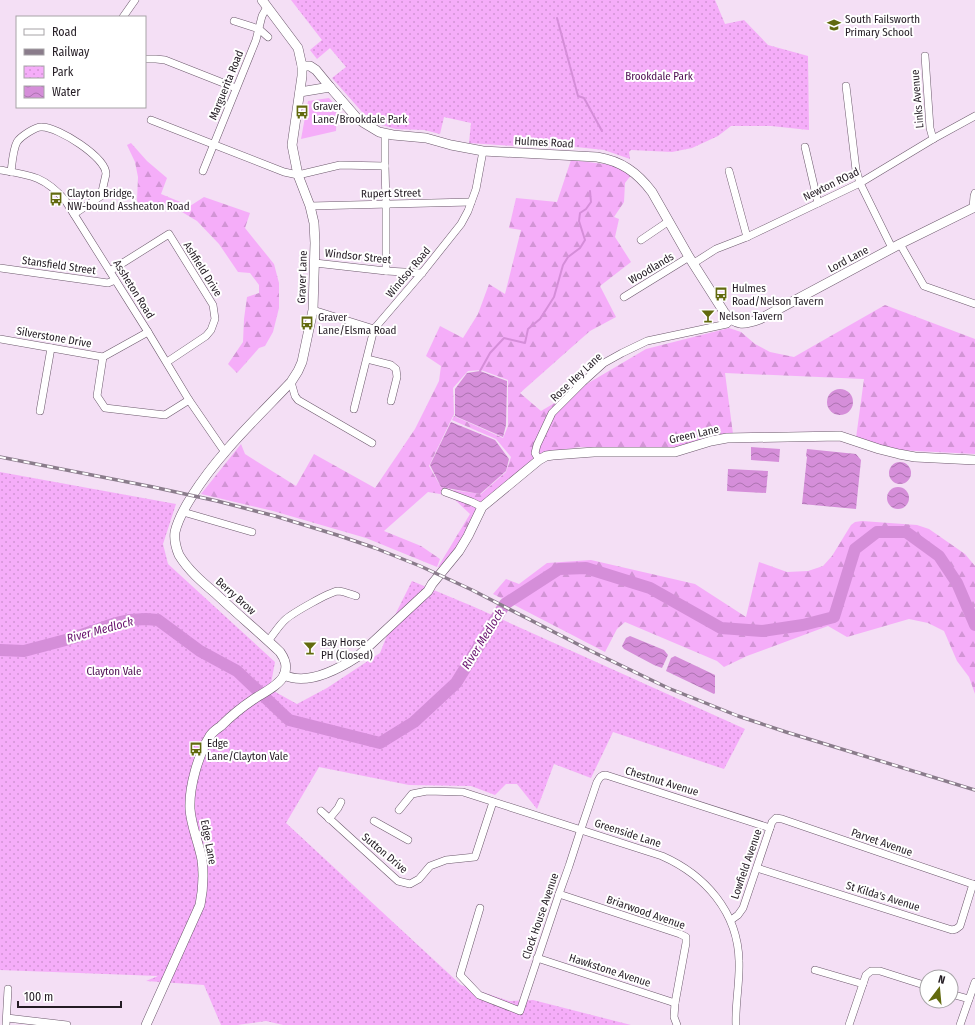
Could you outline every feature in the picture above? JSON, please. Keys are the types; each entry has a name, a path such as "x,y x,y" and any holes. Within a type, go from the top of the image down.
{"street":[{"path":"124,16 135,0"},
{"name":"Marguerita Road","path":"203,171 256,40 264,3"},
{"name":"Graver Lane","path":"264,3 298,48 302,66 302,76 292,145 298,175 310,206 314,223 315,263 313,310 302,362 291,382"},
{"path":"234,21 259,29 268,37"},
{"name":"Links Avenue","path":"925,56 930,128 933,139"},
{"path":"146,59 156,58 165,60 236,88"},
{"name":"Hulmes Road","path":"302,66 310,66 316,70 348,109 372,129 385,134 393,136 426,138 451,145 483,151 597,157 617,162 644,182 652,192 717,303 731,320"},
{"path":"846,86 856,170 860,183 896,246 924,286 975,304"},
{"path":"300,92 330,87"},
{"name":"Newton ROad","path":"691,260 747,237 860,183 933,139 975,116"},
{"path":"151,120 284,172 298,175 340,165 385,166"},
{"path":"11,172 16,144 19,139 37,127 45,127 62,133 79,143 90,151 102,164 106,170 106,174 101,196 74,214"},
{"path":"385,134 386,271"},
{"path":"806,147 818,203"},
{"name":"Windsor Road","path":"354,409 374,329 422,273 461,224 468,211 476,189 483,151"},
{"name":"Assheton Road","path":"0,170 38,178 57,190 65,200 110,271 189,400 222,448 226,451"},
{"path":"729,171 747,237"},
{"path":"974,208 975,193"},
{"name":"Rupert Street","path":"310,206 471,202"},
{"name":"Lord Lane","path":"731,320 742,324 760,319 896,246 974,208"},
{"path":"641,240 669,221"},
{"name":"Ashfield Drive","path":"110,271 169,234 213,305 215,319 211,330 206,336 167,362"},
{"name":"Woodlands","path":"624,297 691,260"},
{"name":"Windsor Street","path":"315,263 386,271 422,273"},
{"name":"Stansfield Street","path":"0,268 108,283 115,280"},
{"path":"313,310 374,329"},
{"name":"Rose Hey Lane","path":"538,460 535,453 537,445 552,413 604,362 647,342 727,324 731,320"},
{"path":"148,332 103,357 97,396 105,408 165,415 189,400"},
{"name":"Silverstone Drive","path":"0,341 103,357"},
{"path":"40,411 51,348"},
{"path":"367,359 391,365 396,369 397,377 391,401"},
{"path":"291,382 295,396 299,400 372,444"},
{"name":"Berry Brow","path":"284,675 286,665 280,652 196,576 180,556 176,548 175,532 183,512 196,490 226,451 291,382"},
{"name":"Green Lane","path":"482,507 538,460 546,456 587,453 675,452 711,441 727,438 840,436 879,449 915,457 975,460"},
{"path":"284,675 295,679 317,677 357,658 428,591 459,551 482,507 445,492"},
{"path":"183,512 252,532"},
{"path":"268,641 286,619 330,593 338,591 356,596"},
{"name":"Edge Lane","path":"146,1025 200,905 203,893 202,860 190,810 190,794 197,762 210,736 237,711 270,689 281,680 284,675"},
{"name":"Chestnut Avenue","path":"581,829 597,782 600,776 603,775 684,799 770,828"},
{"name":"Greenside Lane","path":"399,810 412,794 427,791 463,792 662,856 687,869 715,895 731,920 737,942 739,961 736,1025"},
{"path":"329,819 341,802"},
{"name":"Sutton Drive","path":"321,811 398,881 410,884 419,879 430,866 446,860 475,857 492,802"},
{"name":"Lowfield Avenue","path":"731,920 738,915 743,908 772,822 776,818 782,819"},
{"name":"Parvet Avenue","path":"782,819 974,884"},
{"path":"374,821 408,840"},
{"name":"Clock House Avenue","path":"480,908 460,975 479,995 520,1010 581,829"},
{"name":"St Kilda's Avenue","path":"757,868 952,930 960,926 974,884"},
{"name":"Briarwood Avenue","path":"559,894 686,937 674,1017 677,1025"},
{"name":"Hawkstone Avenue","path":"538,958 676,1004"},
{"path":"815,970 863,984"},
{"path":"849,1025 866,975 871,971 880,971 919,983"},
{"path":"960,1025 975,982"},
{"path":"8,989 6,1022 67,1025"},
{"path":"959,996 969,999"}],"green space":[{"name":"Brookdale Park","path":"291,0 715,0 725,24 744,20 768,45 808,56 809,130 771,126 731,126 718,136 692,148 672,152 631,150 629,152 630,159 604,150 567,146 530,147 469,143 471,123 444,117 440,134 424,130 396,129 378,124 363,113 332,78 346,67 330,48 317,59 310,50 322,40"},
{"path":"329,98 337,107 336,131 301,139 308,101"},
{"path":"131,143 147,161 167,178 161,194 190,206 204,197 250,213 245,228 274,264 279,283 279,308 273,332 265,346 259,348 237,373 228,364 243,342 247,297 259,293 259,285 250,273 238,272 219,244 197,221 177,209 141,205 137,201 138,177 135,162 127,145"},
{"path":"571,160 612,165 632,174 625,183 624,202 614,217 619,219 615,237 631,262 600,286 616,317 590,331 520,393 541,411 646,349 729,328 741,332 755,344 770,352 794,357 885,305 975,339 975,454 897,450 856,438 864,379 725,373 733,434 675,448 578,447 541,454 522,470 473,518 451,557 443,567 438,567 470,514 453,498 453,490 481,494 506,472 511,457 496,439 452,420 454,416 503,438 508,426 508,380 481,370 468,371 453,388 454,414 429,466 441,487 451,489 452,496 428,492 384,531 421,546 440,559 437,567 366,538 273,511 201,494 241,444 245,454 296,486 314,454 375,488 415,429 439,381 441,366 426,356 440,326 463,338 478,314 489,284 505,294 521,230 509,228 516,198 557,202"},
{"name":"Clayton Vale","path":"0,472 176,504 163,544 168,564 275,662 270,689 297,704 327,688 380,653 396,613 412,581 472,606 745,729 724,769 613,732 591,778 554,764 537,809 517,784 506,784 495,795 471,786 409,785 319,767 286,823 461,985 509,1001 533,1000 631,1025 283,1025 266,1021 237,1025 221,1025 204,985 146,981 158,976 0,970"},
{"path":"862,521 917,525 929,529 965,554 975,566 975,694 969,677 957,661 944,631 928,623 909,619 847,637 828,626 747,656 724,667 717,661 625,622 617,629 605,652 493,594 506,579 519,584 547,563 591,560 695,584 746,617 759,562 787,572 808,571 823,566 832,556 851,525 855,522"}],"water":[{"path":"480,371 507,381 506,425 503,437 455,416 455,389 467,373"},
{"path":"840,389 849,393 853,402 849,411 840,415 831,411 827,402 831,393"},
{"path":"451,422 495,440 509,459 506,471 480,494 441,487 430,465"},
{"path":"751,447 780,449 779,462 751,460"},
{"path":"807,449 856,454 861,460 856,509 802,504"},
{"path":"900,462 908,465 911,473 908,481 900,484 892,481 889,473 892,465"},
{"path":"728,469 768,471 766,493 727,491"},
{"path":"898,487 906,490 909,498 906,506 898,509 890,506 887,498 890,490"},
{"path":"630,636 664,650 668,655 662,668 624,649 622,646 626,638"},
{"path":"675,656 715,675 715,693 714,694 666,671 671,658"}],"waterway":[{"path":"557,18 578,96 584,98 602,131"},
{"path":"480,371 490,353 504,338 525,343 528,329 540,319 554,297 563,265 568,257 580,248 585,240 579,221 580,213 586,209 591,202 590,191"},
{"name":"River Medlock","path":"0,650 24,651 73,638 116,623 129,620 158,620 200,651 237,671 289,720 380,743 414,722 456,683 505,604 559,569 586,568 650,588 721,628 762,631 803,625 834,617 855,549 877,532 906,532 939,556 957,583 975,625"}],"railway":[{"path":"0,457 217,501 275,516 337,535 420,566 472,590 591,651 668,688 738,716 975,790"}],"place":[{"name":"South Failsworth Primary School","path":"834,25"},
{"name":"Graver Lane/Brookdale Park","path":"302,112"},
{"name":"Clayton Bridge, NW-bound Assheaton Road","path":"56,199"},
{"name":"Hulmes Road/Nelson Tavern","path":"721,294"},
{"name":"Nelson Tavern","path":"708,316"},
{"name":"Graver Lane/Elsma Road","path":"307,323"},
{"name":"Bay Horse PH (Closed)","path":"310,648"},
{"name":"Edge Lane/Clayton Vale","path":"196,749"}]}
